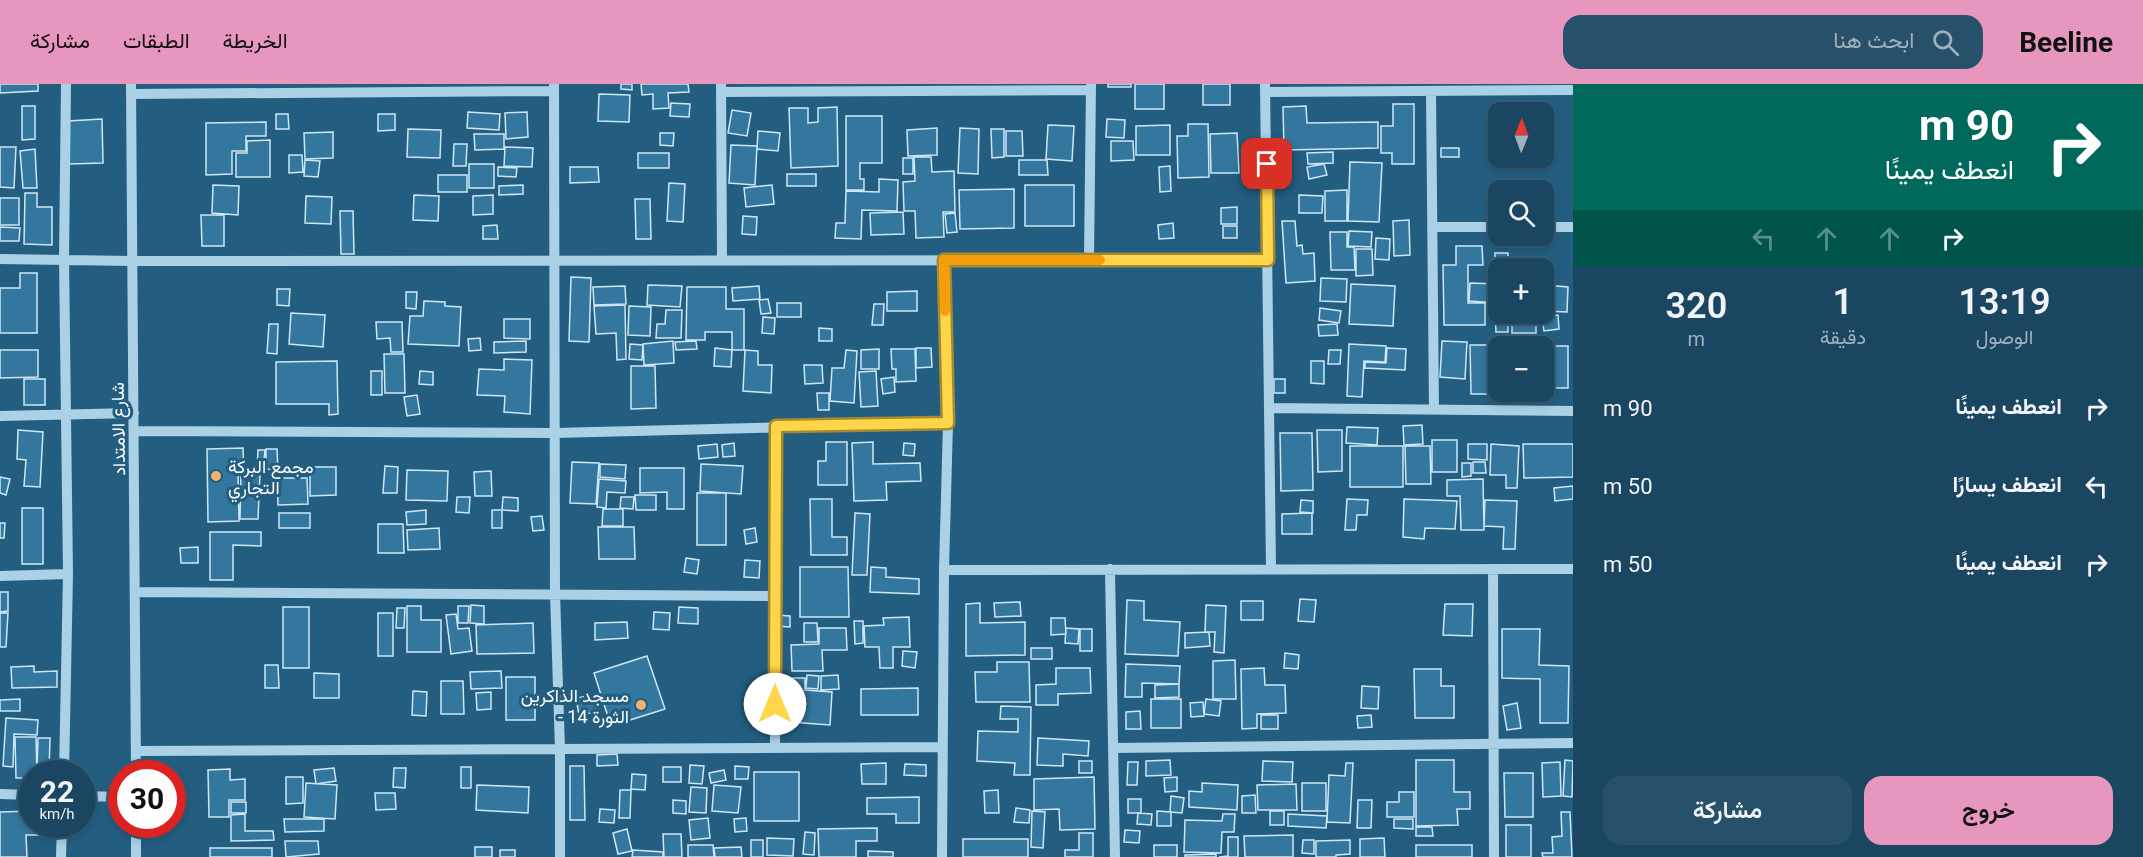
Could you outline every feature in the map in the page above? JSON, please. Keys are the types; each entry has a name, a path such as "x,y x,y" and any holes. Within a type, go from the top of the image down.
{"street":[{"path":"64,760 68,574 64,259 66,84"},
{"path":"722,260 721,88 1091,87 1089,260"},
{"path":"1271,569 1265,88 1431,91 1558,87 1573,90"},
{"path":"131,89 554,88 555,593 560,750 560,857"},
{"name":"شارع الامتداد","path":"131,89 136,760"},
{"path":"1431,91 1434,410"},
{"path":"1432,227 1488,227"},
{"path":"1554,227 1573,227"},
{"path":"0,259 132,261 1268,260"},
{"path":"942,857 944,570 948,423 944,260"},
{"path":"1269,408 1573,411"},
{"path":"0,416 134,413"},
{"path":"134,431 555,433 948,423"},
{"path":"775,747 776,426"},
{"path":"1110,569 1115,857"},
{"path":"1493,569 1494,857"},
{"path":"944,570 1573,570"},
{"path":"0,576 68,574"},
{"path":"135,592 775,596"},
{"path":"1113,748 1573,743"},
{"path":"136,751 942,747"},
{"path":"0,794 18,795"},
{"path":"61,857 62,838"},
{"path":"136,838 136,857"}],"building":[{"path":"0,84 38,84 38,91 0,93"},
{"path":"621,84 632,84 632,90 621,89"},
{"path":"641,84 688,84 689,92 668,93 669,108 653,109 653,94 642,95"},
{"path":"1108,84 1131,84 1131,87 1108,87"},
{"path":"1135,84 1164,84 1164,109 1135,109"},
{"path":"1203,84 1230,84 1230,105 1203,105"},
{"path":"599,94 630,95 629,122 598,121"},
{"path":"671,103 690,104 689,117 670,116"},
{"path":"1393,104 1414,104 1414,164 1392,164 1392,153 1381,153 1381,126 1393,126"},
{"path":"22,106 35,106 35,139 22,140"},
{"path":"1306,106 1307,123 1378,122 1378,148 1284,150 1283,107"},
{"path":"837,107 838,166 791,168 789,108 808,108 808,123 818,122 818,108"},
{"path":"732,110 751,113 747,136 728,133"},
{"path":"468,112 500,114 499,130 467,128"},
{"path":"527,112 528,137 506,139 505,113"},
{"path":"276,114 288,114 289,129 276,129"},
{"path":"378,114 395,114 395,130 378,131"},
{"path":"846,116 882,116 882,163 860,163 860,179 864,179 864,190 846,190"},
{"path":"102,119 103,163 69,164 68,121"},
{"path":"1107,119 1125,120 1124,138 1106,137"},
{"path":"266,122 266,136 246,136 246,151 232,151 232,174 206,175 206,123"},
{"path":"1188,124 1208,124 1209,177 1178,178 1177,136 1188,136"},
{"path":"1048,125 1074,126 1072,161 1046,159"},
{"path":"1170,125 1170,155 1136,155 1136,126"},
{"path":"937,128 937,155 908,156 907,130"},
{"path":"960,128 979,129 978,174 958,173"},
{"path":"408,129 441,130 440,158 407,157"},
{"path":"991,129 1004,129 1004,157 992,158"},
{"path":"758,131 780,133 778,151 757,149"},
{"path":"1006,131 1022,131 1023,156 1006,156"},
{"path":"333,132 333,158 305,159 304,133"},
{"path":"660,133 674,133 673,146 660,145"},
{"path":"1237,133 1239,173 1211,173 1210,134"},
{"path":"474,134 504,134 504,149 475,150"},
{"path":"270,140 270,177 236,177 236,153 247,153 247,141"},
{"path":"1111,141 1133,141 1134,160 1111,161"},
{"path":"454,144 467,144 466,166 453,166"},
{"path":"731,145 757,146 755,185 729,183"},
{"path":"0,147 16,147 14,188 0,187"},
{"path":"505,147 533,148 532,167 504,166"},
{"path":"1441,148 1459,148 1459,157 1441,157"},
{"path":"35,149 37,188 23,188 20,151"},
{"path":"1333,152 1333,163 1308,164 1307,153"},
{"path":"638,153 669,153 669,168 638,168"},
{"path":"289,155 302,155 303,172 289,173"},
{"path":"914,157 931,157 932,172 954,171 955,212 943,212 944,237 916,238 915,211 904,211 903,182 915,181"},
{"path":"903,158 913,158 913,174 903,174"},
{"path":"305,160 320,161 318,177 304,176"},
{"path":"1019,160 1047,160 1048,175 1019,175"},
{"path":"1350,162 1382,163 1379,222 1348,221"},
{"path":"469,164 494,164 494,188 469,188"},
{"path":"1324,164 1327,175 1309,179 1307,167"},
{"path":"1170,166 1171,191 1160,192 1159,167"},
{"path":"498,167 517,168 516,177 498,176"},
{"path":"570,167 598,167 599,182 570,183"},
{"path":"787,174 816,174 816,186 787,186"},
{"path":"438,175 467,175 467,192 438,192"},
{"path":"879,179 898,180 897,211 862,210 861,239 835,238 836,223 845,223 846,191 879,192"},
{"path":"669,183 685,184 683,222 667,221"},
{"path":"213,185 239,186 238,215 212,213"},
{"path":"523,185 523,194 499,195 499,186"},
{"path":"772,185 774,204 746,207 744,188"},
{"path":"1025,185 1074,185 1074,226 1025,226"},
{"path":"1014,189 1014,228 960,229 959,190"},
{"path":"1347,190 1347,221 1325,221 1325,191"},
{"path":"25,193 37,193 37,207 52,207 52,245 24,244"},
{"path":"414,195 439,196 438,221 413,220"},
{"path":"493,195 493,214 473,215 473,196"},
{"path":"1299,195 1323,196 1322,213 1299,213"},
{"path":"306,196 332,197 331,224 305,223"},
{"path":"0,198 19,198 19,225 0,225"},
{"path":"635,199 650,199 651,239 636,239"},
{"path":"1237,207 1237,224 1221,224 1221,208"},
{"path":"340,211 353,211 354,254 341,254"},
{"path":"903,212 904,234 871,235 870,213"},
{"path":"955,213 957,232 947,233 945,214"},
{"path":"201,215 224,215 224,246 202,246"},
{"path":"743,216 757,217 756,235 742,234"},
{"path":"1409,220 1410,255 1394,256 1393,221"},
{"path":"1282,221 1295,221 1297,246 1302,245 1303,254 1314,253 1315,281 1286,283"},
{"path":"1173,223 1174,238 1159,239 1158,225"},
{"path":"497,225 498,239 483,239 483,226"},
{"path":"1223,226 1237,226 1237,238 1223,238"},
{"path":"0,227 20,228 19,241 0,241"},
{"path":"1349,231 1372,232 1371,247 1348,246"},
{"path":"1330,232 1347,232 1347,247 1354,247 1355,270 1331,270"},
{"path":"1376,238 1390,239 1389,260 1375,259"},
{"path":"1456,246 1482,246 1483,265 1468,265 1468,303 1485,303 1485,325 1444,325 1443,265 1456,265"},
{"path":"1356,249 1372,249 1373,275 1356,276"},
{"path":"1495,253 1508,253 1508,258 1495,258"},
{"path":"20,273 37,273 37,333 0,333 0,288 20,288"},
{"path":"571,277 591,278 589,342 569,341"},
{"path":"1321,278 1347,279 1346,302 1320,301"},
{"path":"1470,283 1488,284 1488,302 1469,301"},
{"path":"1351,284 1395,286 1393,326 1349,324"},
{"path":"648,285 682,286 680,307 647,305"},
{"path":"625,286 626,304 594,305 593,287"},
{"path":"759,286 760,299 733,301 732,288"},
{"path":"1554,286 1568,287 1567,312 1554,311"},
{"path":"687,287 726,287 726,309 744,309 744,350 732,350 732,332 705,332 705,340 686,340"},
{"path":"277,289 290,289 289,306 277,305"},
{"path":"917,291 917,311 887,311 887,292"},
{"path":"406,292 417,292 416,309 406,308"},
{"path":"768,299 771,313 761,314 759,300"},
{"path":"424,301 445,302 445,306 461,307 459,346 408,344 410,316 423,316"},
{"path":"777,303 801,303 801,317 777,317"},
{"path":"874,304 884,304 883,325 872,325"},
{"path":"625,305 626,359 617,360 616,333 596,334 594,306"},
{"path":"629,306 651,307 650,336 628,335"},
{"path":"1320,308 1341,311 1339,323 1319,320"},
{"path":"666,310 682,310 681,338 656,338 657,324 665,324"},
{"path":"291,313 325,315 323,347 289,344"},
{"path":"1558,315 1559,329 1544,331 1543,324 1554,324 1554,316"},
{"path":"763,317 775,318 774,334 762,333"},
{"path":"504,319 530,319 530,339 504,338"},
{"path":"376,322 402,322 403,352 391,352 390,338 377,339"},
{"path":"269,324 278,324 277,354 267,353"},
{"path":"1337,324 1338,335 1319,336 1318,325"},
{"path":"1496,324 1508,324 1508,332 1496,332"},
{"path":"1512,324 1536,324 1536,333 1512,333"},
{"path":"819,328 832,329 832,341 819,341"},
{"path":"480,338 481,350 469,351 468,339"},
{"path":"526,341 526,352 494,353 494,342"},
{"path":"673,341 674,363 644,365 643,344"},
{"path":"696,341 697,349 676,350 675,342"},
{"path":"1442,341 1467,342 1465,379 1440,377"},
{"path":"630,344 643,345 642,360 629,359"},
{"path":"1349,344 1386,346 1385,362 1364,361 1362,397 1347,396"},
{"path":"1470,345 1488,345 1488,394 1471,394"},
{"path":"1554,346 1568,346 1568,388 1554,388"},
{"path":"715,348 732,350 731,367 714,366"},
{"path":"916,348 931,348 932,367 916,368"},
{"path":"1387,348 1406,349 1405,370 1365,368 1365,362 1386,363"},
{"path":"879,349 879,369 861,369 861,350"},
{"path":"891,349 915,349 916,381 896,382 896,369 892,369"},
{"path":"0,350 38,350 38,377 0,378"},
{"path":"745,350 758,351 758,365 772,365 771,393 743,391"},
{"path":"846,350 857,351 854,403 830,401 832,368 844,368"},
{"path":"1329,350 1341,350 1340,364 1328,364"},
{"path":"384,354 404,354 405,393 385,393"},
{"path":"504,359 532,360 530,414 504,412 505,396 477,395 479,369 504,370"},
{"path":"337,361 338,414 329,415 329,404 276,404 276,362"},
{"path":"1311,361 1324,361 1324,384 1311,383"},
{"path":"804,365 822,365 823,383 805,384"},
{"path":"631,366 655,366 656,408 631,409"},
{"path":"371,371 382,371 382,395 371,395"},
{"path":"420,371 433,372 433,385 419,384"},
{"path":"876,371 878,406 861,407 859,372"},
{"path":"894,377 895,392 883,394 881,379"},
{"path":"24,379 45,379 45,405 24,405"},
{"path":"1274,379 1285,379 1285,393 1274,393"},
{"path":"817,393 829,393 829,410 818,410"},
{"path":"417,395 420,414 407,416 404,397"},
{"path":"1422,425 1423,444 1404,445 1403,426"},
{"path":"1347,427 1378,428 1377,445 1346,443"},
{"path":"18,430 43,432 40,487 24,486 26,460 17,459"},
{"path":"1317,430 1342,430 1342,471 1318,472"},
{"path":"1280,433 1312,433 1313,490 1281,491"},
{"path":"1432,440 1457,440 1457,472 1432,472"},
{"path":"826,442 847,442 847,485 818,485 818,461 826,461"},
{"path":"873,442 873,464 920,463 921,481 886,482 887,500 854,501 852,443"},
{"path":"734,443 735,456 723,457 722,445"},
{"path":"904,443 915,444 914,456 903,455"},
{"path":"717,444 718,457 699,459 698,446"},
{"path":"1468,444 1487,444 1487,460 1468,459"},
{"path":"1491,444 1519,446 1517,488 1506,488 1506,475 1490,475"},
{"path":"1523,444 1573,444 1573,477 1524,478"},
{"path":"1350,446 1403,446 1403,487 1350,487"},
{"path":"1405,446 1430,446 1431,484 1406,484"},
{"path":"243,448 244,471 238,471 239,521 208,522 207,449"},
{"path":"266,449 277,449 278,470 266,469"},
{"path":"258,450 265,450 263,471 257,471"},
{"path":"572,462 599,463 596,504 570,503"},
{"path":"1473,462 1485,462 1486,473 1473,473"},
{"path":"1462,463 1471,463 1471,476 1462,477"},
{"path":"600,464 626,465 625,479 600,477"},
{"path":"701,464 743,466 741,494 700,491"},
{"path":"385,466 398,467 397,493 383,493"},
{"path":"310,467 336,467 336,495 310,496"},
{"path":"640,468 684,468 684,509 667,509 667,492 640,493"},
{"path":"407,470 448,471 447,501 406,500"},
{"path":"491,471 492,496 475,496 474,472"},
{"path":"241,473 260,474 258,519 240,519"},
{"path":"0,477 10,479 6,495 0,493"},
{"path":"277,478 307,478 308,504 278,505"},
{"path":"599,479 626,481 625,493 607,492 606,508 597,507"},
{"path":"1483,479 1484,530 1461,530 1460,496 1447,496 1447,480"},
{"path":"1573,486 1573,499 1555,501 1554,488"},
{"path":"697,493 726,493 726,545 697,545"},
{"path":"635,495 656,495 656,510 636,510"},
{"path":"457,497 470,497 469,513 456,512"},
{"path":"503,497 518,498 518,511 502,510"},
{"path":"621,497 634,497 633,509 620,508"},
{"path":"810,499 832,499 832,537 847,537 847,555 811,555"},
{"path":"1347,499 1368,500 1367,515 1357,515 1356,530 1345,530"},
{"path":"1404,499 1457,501 1455,529 1425,528 1424,539 1403,537"},
{"path":"1301,500 1313,501 1313,513 1300,512"},
{"path":"1485,500 1517,501 1515,549 1503,549 1504,527 1484,526"},
{"path":"22,508 43,508 43,564 22,564"},
{"path":"603,509 623,509 623,526 602,526"},
{"path":"426,510 426,524 407,525 406,512"},
{"path":"492,510 502,510 502,528 492,528"},
{"path":"279,513 310,513 310,528 279,528"},
{"path":"855,513 870,514 867,575 852,575"},
{"path":"1312,513 1312,534 1282,534 1282,514"},
{"path":"542,516 544,530 533,531 531,517"},
{"path":"0,523 5,523 4,538 0,538"},
{"path":"378,524 403,524 404,553 378,553"},
{"path":"598,527 634,527 635,559 599,559"},
{"path":"439,528 440,549 408,550 407,530"},
{"path":"755,528 757,542 746,544 744,530"},
{"path":"210,532 261,532 261,546 233,545 233,580 210,580"},
{"path":"198,547 198,563 181,563 180,548"},
{"path":"686,558 699,560 697,574 684,572"},
{"path":"745,560 760,561 759,578 744,577"},
{"path":"800,567 848,567 849,617 800,617"},
{"path":"871,567 886,568 886,577 919,579 919,594 870,592"},
{"path":"0,592 8,592 8,611 0,612"},
{"path":"1300,599 1316,600 1314,622 1298,621"},
{"path":"1127,600 1144,601 1144,620 1180,622 1178,656 1125,654"},
{"path":"1241,601 1263,601 1263,620 1241,620"},
{"path":"1020,602 1021,616 995,617 994,603"},
{"path":"980,603 980,623 1025,622 1025,655 966,656 966,604"},
{"path":"1445,604 1473,604 1472,636 1443,635"},
{"path":"471,605 484,606 484,624 470,623"},
{"path":"1206,605 1226,606 1224,653 1214,652 1215,632 1205,632"},
{"path":"407,606 421,606 421,620 441,620 441,652 407,652"},
{"path":"458,606 469,606 468,623 458,623"},
{"path":"283,607 309,607 309,668 283,668"},
{"path":"679,607 698,608 698,624 678,623"},
{"path":"397,608 405,608 404,628 396,628"},
{"path":"654,612 670,613 669,630 653,629"},
{"path":"0,613 8,613 6,647 0,647"},
{"path":"378,613 393,613 393,656 378,656"},
{"path":"456,614 458,629 469,628 472,651 451,654 446,615"},
{"path":"775,615 790,616 790,627 774,626"},
{"path":"909,617 910,647 893,647 893,668 880,668 879,647 865,647 864,626 884,625 883,618"},
{"path":"1051,618 1065,618 1066,634 1051,635"},
{"path":"854,621 863,621 863,643 855,644"},
{"path":"627,622 628,638 595,640 595,623"},
{"path":"533,623 534,653 477,654 476,625"},
{"path":"804,623 817,623 818,642 804,642"},
{"path":"819,628 846,628 847,650 822,650 823,671 792,671 791,645 819,644"},
{"path":"1066,628 1079,629 1078,644 1065,643"},
{"path":"1080,629 1092,629 1092,651 1080,651"},
{"path":"1502,629 1540,629 1539,665 1569,666 1568,723 1540,723 1540,679 1502,678"},
{"path":"1209,632 1210,646 1185,648 1185,633"},
{"path":"1031,648 1052,648 1052,659 1031,659"},
{"path":"903,651 917,652 915,668 902,666"},
{"path":"1285,653 1299,655 1298,669 1284,668"},
{"path":"647,656 665,709 611,726 594,673"},
{"path":"1235,660 1236,699 1213,699 1213,661"},
{"path":"997,662 1029,662 1030,702 976,702 975,672 997,672"},
{"path":"1126,664 1180,666 1179,684 1142,683 1142,697 1125,697"},
{"path":"265,665 278,665 279,688 265,688"},
{"path":"34,666 34,672 57,671 57,687 12,688 11,667"},
{"path":"1056,668 1090,668 1091,693 1058,694 1058,705 1036,705 1036,685 1056,684"},
{"path":"1264,668 1265,685 1285,685 1286,713 1257,714 1257,728 1242,729 1241,669"},
{"path":"1414,669 1441,669 1441,686 1454,686 1454,718 1415,718"},
{"path":"501,671 502,688 471,689 470,672"},
{"path":"314,673 339,674 339,698 314,698"},
{"path":"807,675 819,676 818,689 806,688"},
{"path":"838,675 839,689 821,690 821,676"},
{"path":"506,677 535,677 535,720 506,720"},
{"path":"793,678 805,678 805,690 832,692 830,725 790,722"},
{"path":"441,681 463,681 464,714 441,714"},
{"path":"1179,684 1179,697 1155,698 1155,685"},
{"path":"1362,686 1379,687 1378,709 1361,708"},
{"path":"918,688 918,715 861,715 861,689"},
{"path":"413,691 427,692 426,716 412,715"},
{"path":"491,692 491,709 477,710 476,693"},
{"path":"594,695 597,712 579,715 576,698"},
{"path":"20,699 20,711 0,711 0,700"},
{"path":"1151,699 1181,699 1181,728 1151,728"},
{"path":"1206,699 1221,701 1219,716 1204,714"},
{"path":"1203,702 1204,716 1191,717 1190,703"},
{"path":"1517,703 1521,728 1507,730 1503,706"},
{"path":"1001,706 1031,707 1030,775 1014,775 1015,763 977,761 978,731 1018,732 1018,719 1000,719"},
{"path":"1140,711 1141,729 1126,729 1126,712"},
{"path":"1261,715 1278,715 1278,729 1261,729"},
{"path":"1371,715 1372,727 1358,728 1357,716"},
{"path":"6,718 38,720 37,735 14,734 13,767 3,766"},
{"path":"15,737 36,737 37,760 18,760 18,778 16,778"},
{"path":"38,738 50,738 49,760 37,760"},
{"path":"1038,738 1089,741 1088,756 1063,754 1063,766 1037,765"},
{"path":"617,754 618,765 597,766 597,755"},
{"path":"1170,760 1171,775 1146,776 1146,761"},
{"path":"1416,760 1454,760 1454,792 1470,792 1470,809 1457,809 1458,825 1416,826"},
{"path":"1565,760 1573,761 1572,797 1563,796"},
{"path":"1079,761 1092,761 1092,773 1079,773"},
{"path":"1263,761 1293,762 1292,782 1262,781"},
{"path":"1128,762 1138,762 1137,785 1127,785"},
{"path":"1560,762 1561,796 1543,797 1542,763"},
{"path":"886,763 886,784 862,784 861,764"},
{"path":"1346,763 1353,763 1350,823 1327,822 1329,775 1345,776"},
{"path":"905,764 926,765 926,776 904,775"},
{"path":"690,765 704,766 702,784 689,783"},
{"path":"570,766 584,766 585,820 570,820"},
{"path":"735,766 749,767 748,779 735,779"},
{"path":"461,767 471,767 471,788 461,788"},
{"path":"663,767 681,767 681,782 663,782"},
{"path":"334,768 336,781 316,784 314,770"},
{"path":"394,768 406,768 405,788 393,787"},
{"path":"230,769 230,780 245,779 245,800 229,800 229,817 209,817 208,770"},
{"path":"724,770 726,780 711,783 709,773"},
{"path":"754,772 799,772 799,821 754,821"},
{"path":"1504,773 1533,773 1533,817 1505,817"},
{"path":"632,774 646,775 645,790 631,789"},
{"path":"286,777 303,777 303,803 286,804"},
{"path":"1094,777 1095,829 1060,830 1059,809 1034,810 1034,779"},
{"path":"1177,777 1177,791 1165,792 1164,778"},
{"path":"306,783 337,785 335,819 304,817"},
{"path":"1202,783 1238,785 1237,810 1189,807 1189,791 1202,792"},
{"path":"1302,783 1326,783 1326,811 1302,811"},
{"path":"1296,784 1297,810 1258,810 1257,785"},
{"path":"477,785 529,787 528,813 476,810"},
{"path":"714,785 741,787 738,813 712,811"},
{"path":"691,787 707,788 706,813 689,812"},
{"path":"620,790 631,790 630,818 619,818"},
{"path":"998,790 999,813 985,813 984,791"},
{"path":"1399,792 1414,792 1414,817 1387,817 1387,802 1399,802"},
{"path":"375,793 395,793 396,809 376,810"},
{"path":"1255,795 1256,813 1242,813 1242,796"},
{"path":"1171,796 1184,798 1182,813 1170,812"},
{"path":"919,797 919,823 896,823 896,814 867,814 867,798"},
{"path":"1128,799 1141,799 1141,813 1128,813"},
{"path":"673,800 686,801 686,814 673,813"},
{"path":"1358,800 1372,800 1371,828 1357,828"},
{"path":"231,802 246,802 246,813 231,813"},
{"path":"1016,808 1030,810 1029,823 1014,822"},
{"path":"600,809 615,810 614,823 599,822"},
{"path":"18,811 18,838 26,838 27,857 0,857 0,812"},
{"path":"1032,811 1045,812 1043,848 1031,847"},
{"path":"1157,811 1171,812 1171,826 1157,826"},
{"path":"1270,811 1284,811 1284,825 1270,825"},
{"path":"1561,812 1570,812 1572,857 1543,857 1542,853 1553,853 1552,837 1562,836"},
{"path":"1138,813 1152,814 1151,825 1137,824"},
{"path":"245,814 245,831 273,831 274,840 231,841 231,815"},
{"path":"1223,814 1235,814 1234,832 1222,832 1221,853 1184,852 1185,820 1222,821"},
{"path":"1288,814 1327,816 1326,828 1288,826"},
{"path":"708,818 710,838 691,840 689,820"},
{"path":"746,818 747,831 735,832 734,819"},
{"path":"284,819 324,819 324,831 285,832"},
{"path":"1394,819 1413,819 1413,829 1394,828"},
{"path":"1506,825 1531,825 1531,857 1506,857"},
{"path":"1416,827 1432,827 1433,836 1416,836"},
{"path":"877,828 877,841 856,841 856,857 819,857 818,829"},
{"path":"627,829 632,851 618,854 613,833"},
{"path":"1125,830 1140,831 1139,843 1124,842"},
{"path":"805,832 815,833 814,855 803,854"},
{"path":"1079,833 1093,833 1093,857 1065,857 1065,850 1079,850"},
{"path":"663,834 681,834 682,857 664,857"},
{"path":"1293,835 1293,857 1245,857 1244,836"},
{"path":"1228,837 1238,837 1238,857 1219,857 1228,856"},
{"path":"767,838 794,839 793,856 767,855"},
{"path":"1384,838 1385,857 1360,857 1360,839"},
{"path":"963,839 1028,839 1028,857 963,857"},
{"path":"751,840 763,840 763,857 751,857"},
{"path":"1303,840 1314,840 1314,854 1302,853"},
{"path":"1350,840 1350,854 1316,857 1316,841"},
{"path":"285,841 318,841 319,854 286,857"},
{"path":"688,845 713,845 714,857 688,857"},
{"path":"1154,845 1177,845 1177,857 1154,857"},
{"path":"1416,845 1472,845 1472,857 1416,857"},
{"path":"475,847 492,847 492,857 475,857"},
{"path":"741,847 742,857 715,857 714,848"},
{"path":"210,848 272,848 272,857 210,857"},
{"path":"500,850 515,850 515,857 500,857"},
{"path":"633,850 663,852 663,857 632,857"},
{"path":"868,851 893,852 893,857 868,857"},
{"path":"1216,854 1216,857 1185,857 1185,855"}],"slow traffic":[{"path":"945,311 944,260 1100,260"}],"place":[{"name":"مجمع البركة التجاري","path":"216,476"},
{"name":"مسجد الذاكرين - الثورة 14","path":"641,705"}],"route":[{"path":"775,704 776,426 948,423 944,260 1268,260 1267,164"}]}
